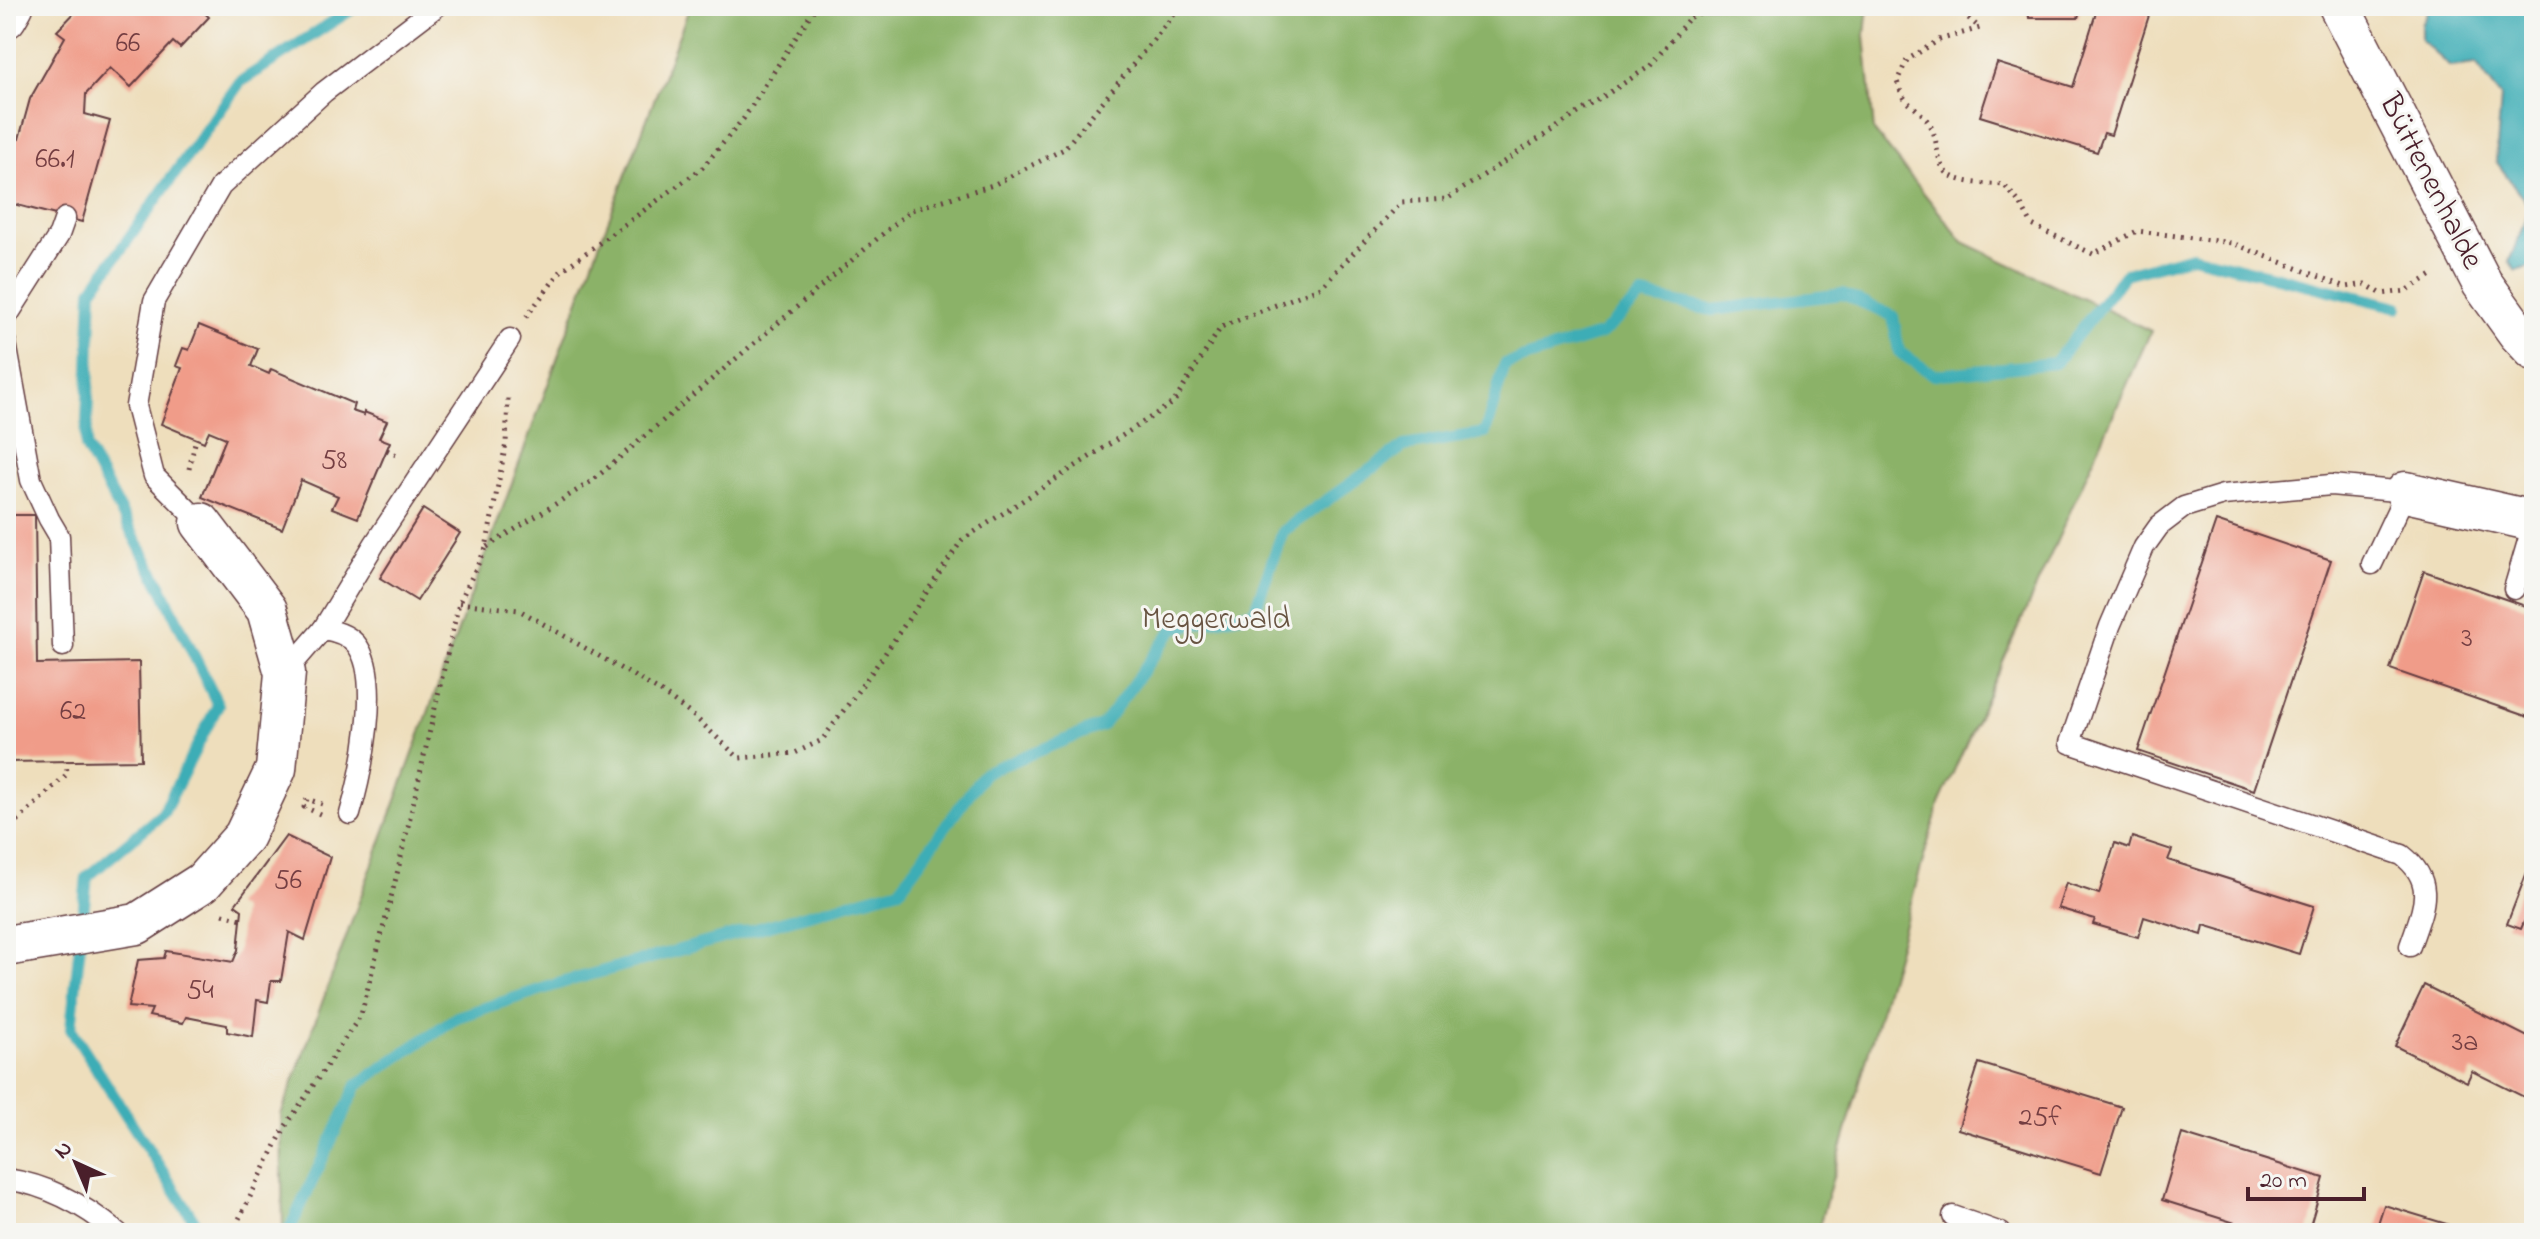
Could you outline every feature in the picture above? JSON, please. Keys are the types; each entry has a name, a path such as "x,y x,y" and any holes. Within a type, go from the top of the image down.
{"street":[{"path":"6,18 13,6"},
{"name":"Büttenenhalde","path":"2339,6 2482,283 2534,350"},
{"path":"2406,492 2534,521"},
{"path":"6,946 137,924 203,882 244,836 276,769 285,673 267,610 201,523"}],"lane":[{"path":"201,523 154,476 136,406 154,301 221,186 324,92 437,6"},
{"path":"6,318 59,235 65,218"},
{"path":"285,673 323,629 375,543 510,339"},
{"path":"6,343 31,480 59,536 63,646"},
{"path":"2372,564 2406,492 2331,485 2223,495 2184,507 2159,526 2144,547 2110,626 2070,743 2402,855 2414,864 2422,876 2425,897 2410,946"},
{"path":"2514,589 2534,521"},
{"path":"323,629 345,635 356,644 367,669 367,734 361,776 350,814"},
{"path":"6,1179 30,1182 92,1212 118,1233"},
{"path":"1953,1216 2001,1233"}],"path":[{"path":"232,1233 285,1127 361,1015 398,870 459,603 486,548 506,443 510,339 561,271 702,168 744,118 816,6"},
{"path":"486,548 592,481 911,210 993,185 1064,149 1181,6"},
{"path":"1690,17 1691,6"},
{"path":"459,603 519,610 658,690 695,717 739,758 795,753 822,740 962,540 1174,402 1221,327 1321,287 1402,202 1447,199 1650,66 1690,17 1725,6"},
{"path":"1960,6 1960,11 1980,28 1939,40 1907,60 1897,81 1902,98 1927,120 1936,138 1942,167 1956,179 2004,185 2020,203 2032,225 2093,254 2137,231 2232,243 2346,287 2365,284 2382,294 2406,291 2467,254"},
{"path":"6,832 67,774 66,761"}],"green space":[{"name":"Meggerwald","path":"690,6 1868,6 1865,35 1874,131 1963,242 2151,331 1939,804 1817,1233 283,1233 281,1115 600,242"}],"water":[{"path":"2430,6 2534,6 2534,266 2516,271 2509,262 2530,208 2496,161 2501,97 2476,64 2451,67 2421,40 2421,25"}],"building":[{"path":"81,6 205,6 201,10 209,17 180,48 173,42 131,87 110,68 86,94 85,114 110,121 82,222 6,202 16,162 6,159 11,137 19,139 30,99 65,37 57,31"},
{"path":"2028,6 2081,6 2078,18 2029,18"},
{"path":"2098,6 2152,6 2111,135 2104,133 2097,152 1980,116 1997,63 2073,87"},
{"path":"199,325 258,349 251,366 269,374 271,369 354,404 352,411 387,421 379,438 390,442 358,518 332,508 338,496 301,480 282,529 202,497 226,438 209,431 204,442 161,424 182,368 176,366 183,348 189,350"},
{"path":"423,509 460,533 417,601 380,578"},
{"path":"6,515 35,515 37,664 139,662 141,760 6,762"},
{"path":"2216,521 2331,560 2254,790 2138,751"},
{"path":"2424,571 2534,609 2534,719 2390,669"},
{"path":"286,836 330,857 305,940 289,932 281,981 271,981 268,1002 257,1000 253,1037 227,1032 227,1025 186,1017 183,1023 149,1016 152,1009 128,1007 138,960 164,958 166,951 233,962 238,950 242,910 235,905"},
{"path":"2132,837 2172,850 2168,860 2314,906 2299,954 2204,925 2202,935 2144,917 2138,937 2093,924 2095,919 2058,908 2066,883 2099,894 2115,843 2129,848"},
{"path":"2534,854 2534,926 2524,922 2521,929 2507,924"},
{"path":"2424,985 2534,1040 2534,1082 2526,1098 2472,1071 2467,1082 2395,1046"},
{"path":"1979,1063 2122,1107 2101,1173 1958,1129"},
{"path":"2182,1134 2324,1178 2308,1233 2267,1233 2162,1200"},
{"path":"2384,1205 2473,1232 2473,1233 2375,1233"}],"waterway":[{"path":"202,1233 71,1029 87,877 163,813 218,705 160,585 86,447 92,290 240,82 357,6"},
{"path":"288,1233 357,1085 457,1017 564,982 900,889 985,772 1103,725 1174,628 1254,612 1283,531 1404,446 1485,433 1505,364 1602,334 1642,296 1713,310 1843,294 1893,316 1899,352 1934,375 2055,363 2125,274 2192,256 2398,307"}]}
